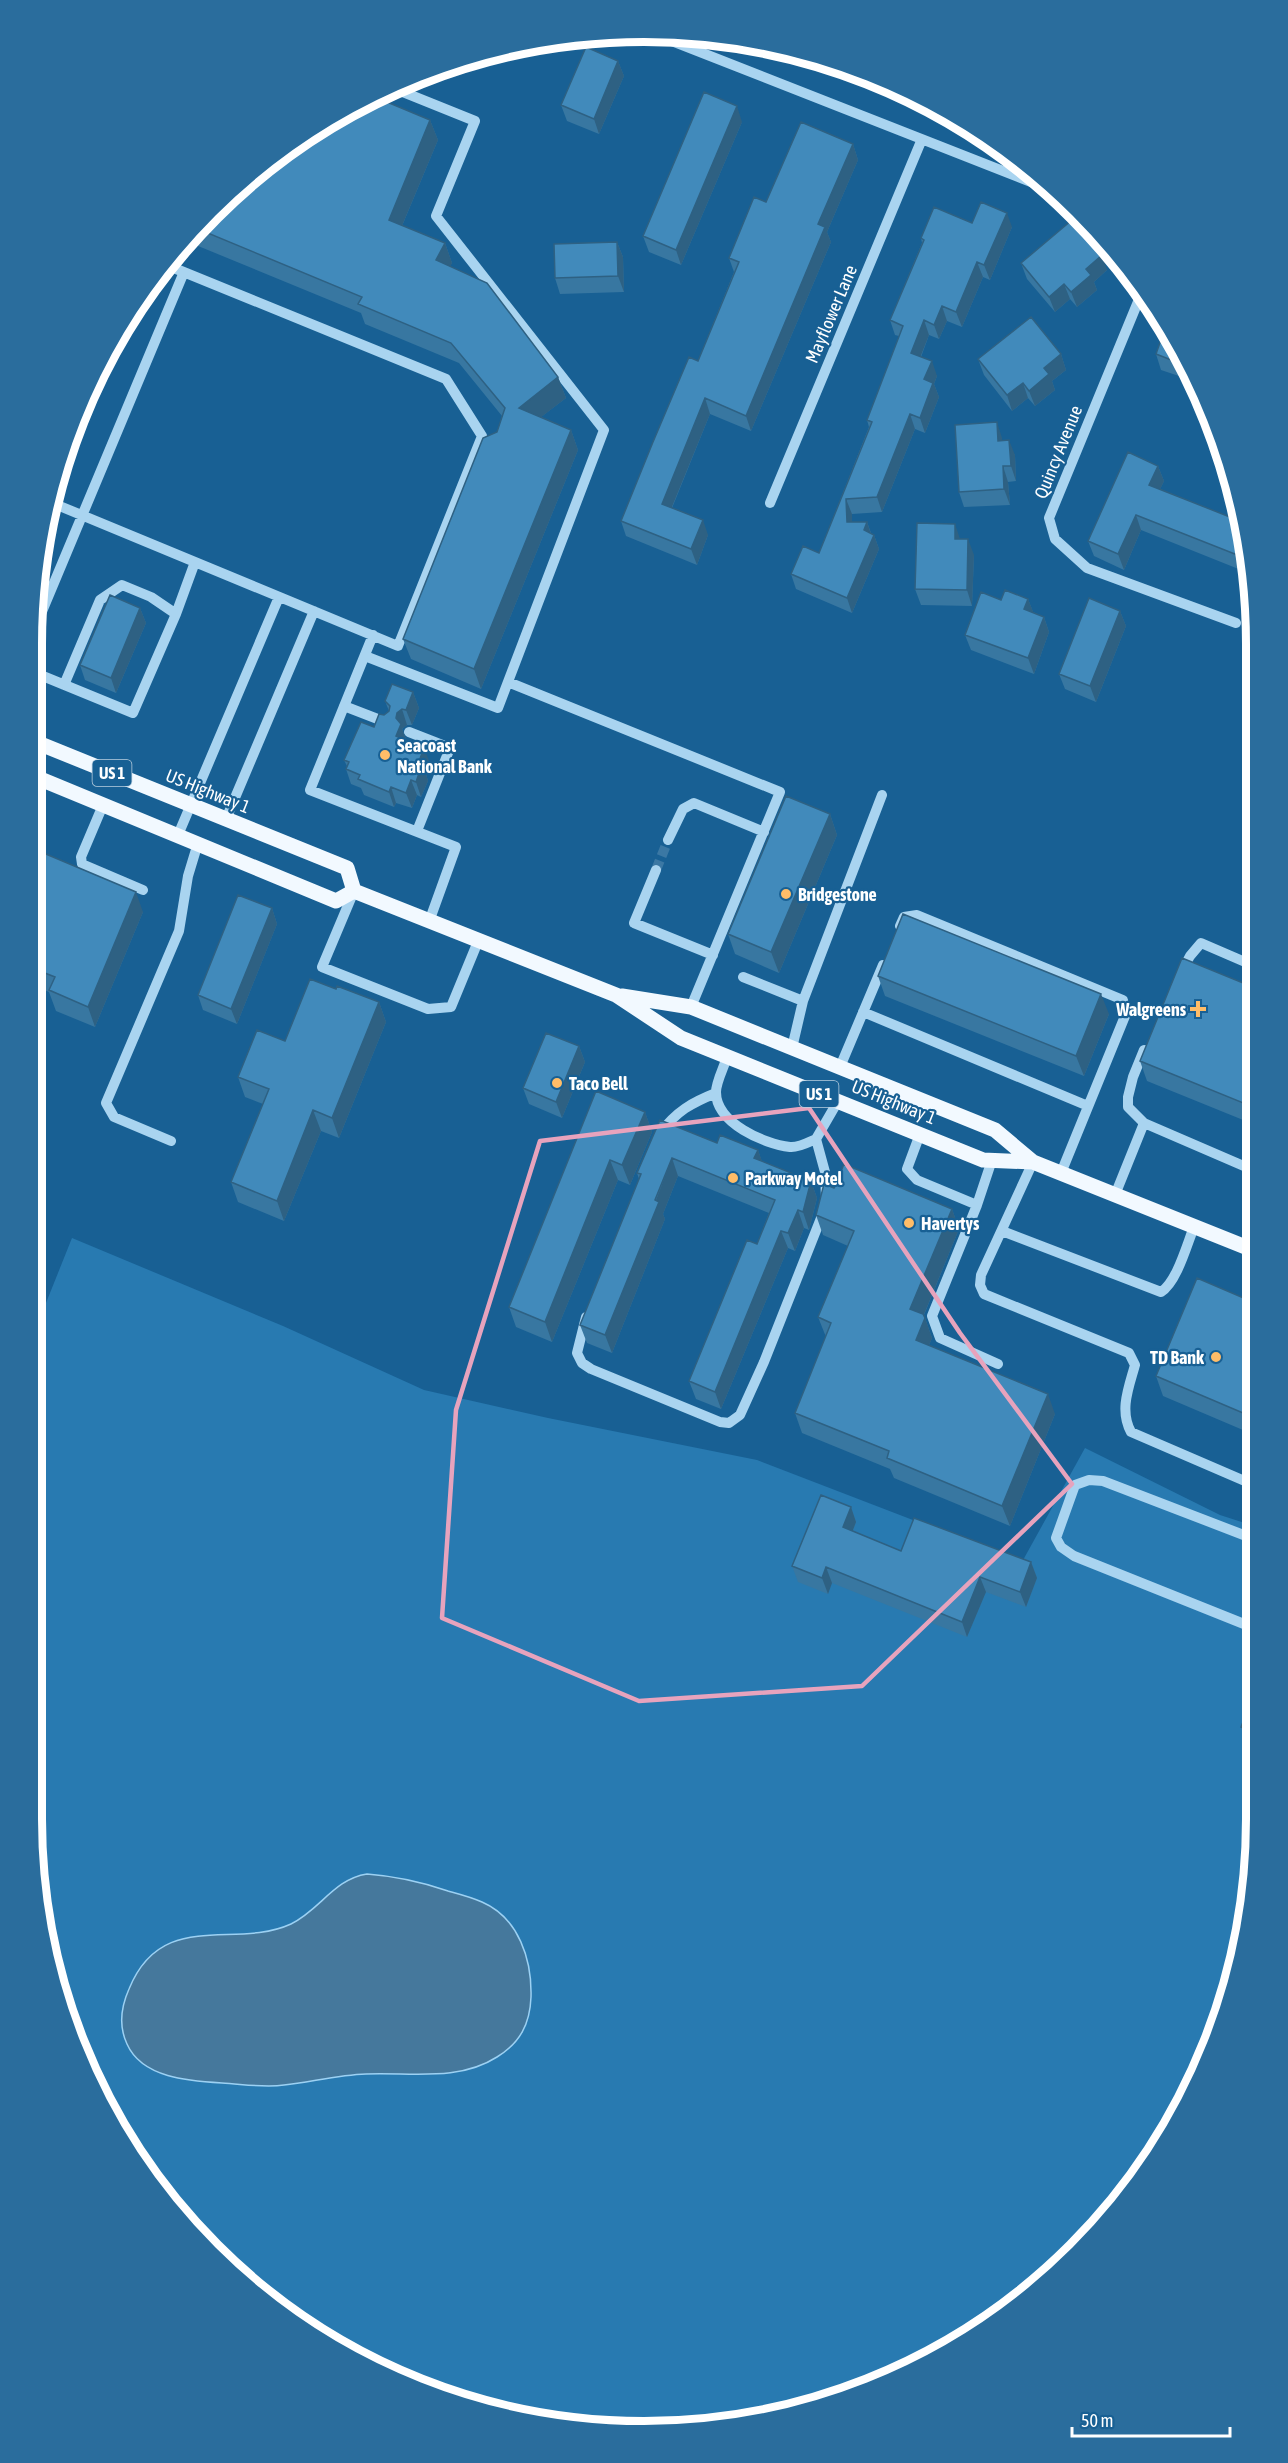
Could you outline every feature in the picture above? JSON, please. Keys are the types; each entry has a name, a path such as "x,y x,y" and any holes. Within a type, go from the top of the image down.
{"main road":[{"name":"US Highway 1","path":"42,745 347,868 354,891 430,919 616,995 681,1038 983,1160 1033,1162"},
{"name":"US 1","path":"42,780 336,901 354,891"},
{"name":"US Highway 1","path":"616,995 691,1007 995,1131 1033,1162 1246,1248"}],"street":[{"path":"676,43 1027,180"},
{"path":"364,656 498,708 604,430 436,216 475,121 404,92"},
{"name":"Mayflower Lane","path":"770,502 921,139"},
{"path":"59,506 398,646 482,436 446,379 174,268"},
{"path":"43,609 184,272"},
{"name":"Quincy Avenue","path":"1138,301 1049,518 1055,539 1087,568 1236,623"},
{"path":"42,676 133,713 176,614 195,562"},
{"path":"64,685 100,600 122,585 151,597 176,614"},
{"path":"178,836 279,597"},
{"path":"226,819 314,611"},
{"path":"373,635 310,790 456,847 430,919"},
{"path":"508,682 780,792 691,1007"},
{"path":"344,706 388,723"},
{"path":"409,732 450,748 417,831"},
{"path":"792,1048 803,1001 882,795"},
{"path":"668,840 683,808 694,803 764,832"},
{"path":"103,805 81,857 82,864 144,890"},
{"path":"171,1142 114,1117 106,1103 179,931 188,876 198,843"},
{"path":"656,870 634,923 713,955"},
{"path":"354,891 322,967 428,1009 451,1007 478,939"},
{"path":"895,938 904,917 917,915 1123,1000 1125,1016 1061,1173"},
{"path":"1175,984 1190,956 1201,943 1246,962"},
{"path":"840,1067 886,959"},
{"path":"742,977 803,1001"},
{"path":"863,1012 1088,1106"},
{"path":"1148,1041 1133,1077 1128,1107 1144,1124 1246,1167"},
{"path":"727,1057 716,1093 722,1109 731,1123 761,1139 792,1148 816,1139 838,1101"},
{"path":"656,1139 671,1119 688,1105 716,1093"},
{"path":"1115,1195 1144,1124"},
{"path":"920,1134 907,1169 917,1180 977,1205"},
{"path":"591,1305 578,1343 577,1353 582,1363 591,1369 720,1422 729,1423 735,1419 740,1415 764,1362 822,1221 827,1195 825,1172 816,1139"},
{"path":"992,1160 977,1205 932,1316 940,1338 998,1364"},
{"path":"1033,1162 981,1275 980,1285 984,1294 1129,1353 1135,1365 1125,1404 1127,1425 1131,1432 1246,1482"},
{"path":"1002,1231 1161,1292 1167,1288 1178,1267 1194,1227"},
{"path":"1246,1536 1102,1482 1089,1480 1075,1485 1056,1538 1060,1547 1074,1556 1246,1625"}],"highlighted area":[{"path":"809,1108 960,1333 1072,1484 862,1686 639,1701 442,1618 456,1410 540,1141"}],"shaded area":[{"path":"72,1238 283,1326 424,1390 548,1418 757,1460 1022,1562 1085,1448 1220,1515 1246,1523 1245,1858 1234,1936 1214,2013 1184,2085 1145,2153 1097,2216 1041,2272 1010,2297 978,2320 910,2359 838,2389 800,2400 723,2416 683,2420 605,2420 565,2416 488,2400 450,2389 378,2359 343,2340 310,2320 247,2272 191,2216 143,2153 123,2120 104,2085 74,2013 54,1936 47,1898 42,1819 42,1313"},
{"path":"367,1874 418,1882 474,1899 495,1909 514,1929 526,1955 531,1997 526,2024 518,2039 505,2052 482,2065 450,2073 356,2075 269,2086 181,2079 155,2071 134,2055 122,2030 124,2003 143,1964 160,1948 180,1940 201,1936 269,1931 291,1924 345,1882"}],"building":[{"path":"586,47 618,61 594,119 561,105"},
{"path":"704,92 737,106 676,250 643,236"},
{"path":"385,101 430,120 389,220 445,243 436,260 487,283 558,377 519,408 571,430 474,669 403,639 483,438 497,432 505,408 451,343 358,304 362,297 205,232 247,191 278,166 310,143"},
{"path":"801,122 853,144 818,224 825,227 746,416 705,398 662,504 703,520 691,549 621,521 689,357 698,361 739,262 729,258 754,197 766,202"},
{"path":"981,202 1007,213 984,265 977,262 956,312 942,306 934,325 924,320 911,353 932,361 924,379 933,383 920,418 910,414 877,497 846,499 847,522 867,522 864,530 874,535 847,598 791,574 803,546 819,553 872,422 867,420 903,326 890,320 924,240 921,238 934,207 972,223"},
{"path":"1072,220 1102,255 1086,269 1091,275 1071,292 1064,284 1049,297 1021,263"},
{"path":"617,242 618,276 555,278 554,244"},
{"path":"1031,317 1061,354 1044,368 1049,374 1029,391 1023,383 1007,395 978,359"},
{"path":"1162,338 1175,361 1156,354"},
{"path":"997,422 998,441 1009,440 1011,466 1003,466 1004,489 959,492 955,425"},
{"path":"1128,452 1158,466 1149,485 1232,518 1239,556 1136,515 1118,554 1088,541"},
{"path":"917,523 955,524 955,539 968,539 967,590 915,589"},
{"path":"1005,590 1028,599 1024,609 1044,617 1028,658 965,635 981,592 1001,600"},
{"path":"110,595 140,608 111,678 80,665"},
{"path":"1089,598 1120,611 1090,686 1059,674"},
{"name":"Seacoast National Bank","path":"392,684 413,692 406,710 402,709 397,713 396,718 401,724 396,736 424,748 418,764 422,765 416,782 411,780 406,793 391,787 389,792 358,779 360,775 346,769 349,762 344,760 361,722 374,727 379,714 384,715 389,711 390,706 385,701"},
{"name":"Bridgestone","path":"786,796 830,814 771,952 728,934"},
{"path":"42,852 136,892 88,1007 49,990 55,977 42,972"},
{"path":"238,895 272,908 231,1009 198,995"},
{"path":"903,914 1101,994 1076,1056 878,976"},
{"name":"Walgreens","path":"1182,958 1246,984 1246,1104 1140,1061"},
{"path":"310,979 336,989 337,986 379,1002 332,1118 313,1110 277,1201 231,1182 269,1089 238,1077 257,1030 285,1041"},
{"path":"546,1033 579,1046 556,1102 523,1088"},
{"path":"596,1091 645,1112 622,1165 610,1160 545,1322 509,1307"},
{"path":"660,1120 717,1143 720,1135 758,1150 754,1158 811,1181 803,1212 798,1210 788,1233 781,1231 715,1392 689,1381 747,1240 757,1244 775,1200 672,1158 655,1200 659,1202 605,1335 580,1325 641,1174 637,1173"},
{"path":"844,1164 952,1209 910,1309 923,1314 925,1318 916,1340 1048,1394 1002,1506 887,1458 889,1451 795,1413 831,1323 818,1317 854,1231 816,1215 824,1184 834,1188"},
{"name":"TD Bank","path":"1197,1278 1246,1299 1246,1406 1243,1413 1156,1376"},
{"path":"821,1495 851,1507 843,1527 901,1551 914,1518 1031,1562 1020,1592 980,1577 962,1622 826,1567 822,1578 792,1566"},
{"path":"1246,1714 1246,1729 1241,1727"}],"tunnel":[{"path":"656,870 668,840"}],"place":[{"name":"Seacoast National Bank","path":"385,755"},
{"name":"Bridgestone","path":"786,894"},
{"name":"Walgreens","path":"1198,1009"},
{"name":"Taco Bell","path":"557,1083"},
{"name":"Parkway Motel","path":"733,1178"},
{"name":"Havertys","path":"909,1223"},
{"name":"TD Bank","path":"1216,1357"}]}
